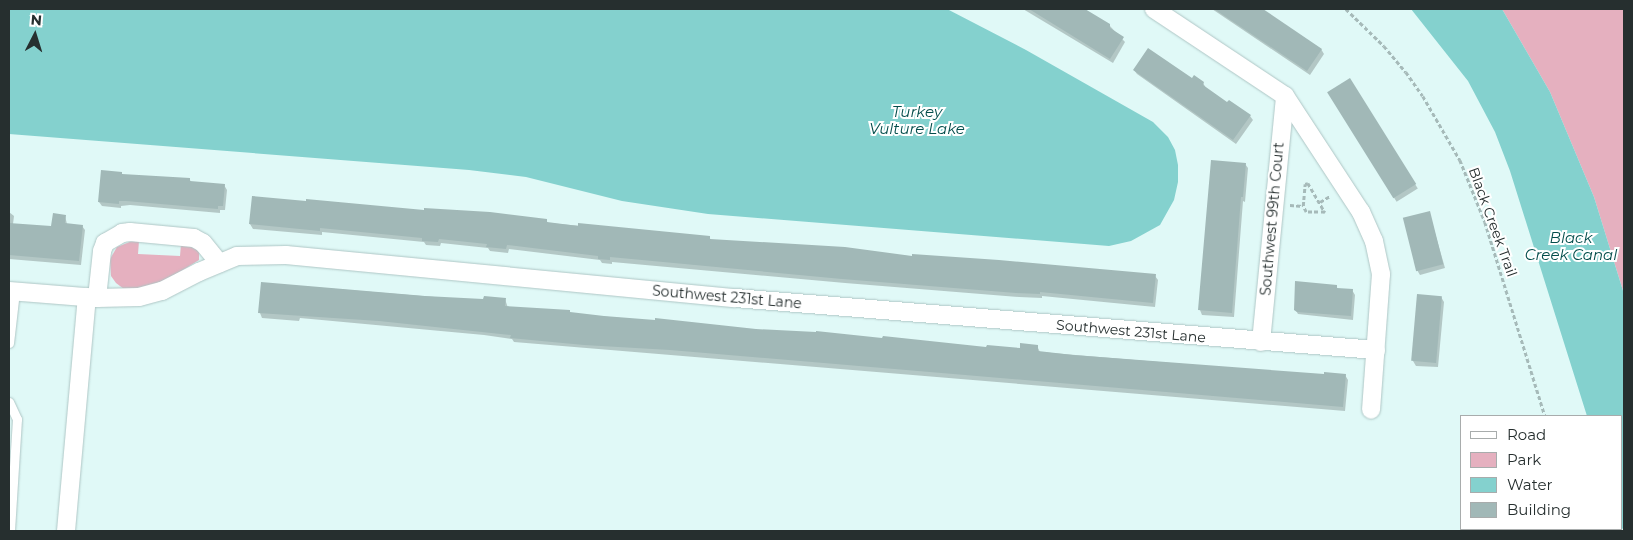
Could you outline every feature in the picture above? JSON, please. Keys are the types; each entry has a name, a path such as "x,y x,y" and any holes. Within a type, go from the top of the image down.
{"street":[{"path":"1154,9 1285,96 1361,212 1374,241 1381,274 1371,410"},
{"name":"Southwest 99th Court","path":"1261,342 1285,96"},
{"path":"66,531 92,298 105,243 122,233 130,232 194,238 203,243 219,263"},
{"name":"Southwest 231st Lane","path":"12,291 127,299 151,295 219,263 250,254 286,255 735,298 1376,350"}],"lane":[{"path":"9,343 12,291"},
{"path":"9,402 17,419 10,531"}],"path":[{"name":"Black Creek Trail","path":"1346,9 1384,46 1406,72 1423,96 1460,160 1485,222 1545,415"},
{"path":"1306,183 1325,210 1324,214 1306,212 1303,206 1306,183"},
{"path":"1320,202 1330,196"},
{"path":"1290,205 1303,206"}],"green space":[{"path":"1502,9 1624,9 1624,294 1594,197 1550,92"},
{"path":"132,241 139,241 138,254 180,256 181,244 199,251 199,260 170,278 151,286 134,290 124,289 111,276 110,259 117,247"}],"water":[{"name":"Turkey Vulture Lake","path":"9,9 947,9 1026,50 1153,122 1168,137 1175,150 1178,165 1178,182 1174,200 1160,225 1131,241 1109,246 708,214 622,201 526,177 469,170 9,134"},
{"name":"Black Creek Canal","path":"1411,9 1502,9 1550,92 1594,197 1624,294 1624,531 1623,415 1587,415 1510,171 1495,132 1468,81"}],"building":[{"path":"1029,9 1085,9 1110,24 1110,28 1124,37 1110,59"},
{"path":"1214,9 1263,9 1322,49 1307,71"},
{"path":"1148,48 1192,78 1194,75 1204,82 1203,85 1227,102 1229,100 1251,115 1233,140 1133,70"},
{"path":"1350,78 1416,184 1393,198 1327,92"},
{"path":"1211,160 1246,163 1243,197 1241,197 1232,313 1198,310"},
{"path":"101,170 122,172 122,174 190,178 190,181 225,184 223,206 218,206 218,209 126,201 119,201 119,204 98,202"},
{"path":"252,196 424,210 424,208 490,212 547,219 547,222 578,226 578,223 710,236 710,239 845,247 912,256 912,254 999,260 1156,274 1153,303 1040,292 1040,294 1016,293 842,279 610,257 610,260 598,259 598,256 507,245 506,249 486,247 487,244 439,239 438,242 422,241 422,238 320,228 320,231 249,224"},
{"path":"1430,211 1443,264 1416,271 1403,218"},
{"path":"53,213 66,215 65,223 83,225 79,261 9,255 9,223 51,226"},
{"path":"1295,281 1337,285 1337,288 1353,289 1351,316 1297,312 1294,310"},
{"path":"261,282 425,296 483,299 484,296 506,298 505,306 570,310 570,312 604,316 655,320 655,318 756,329 816,331 882,338 883,336 986,347 987,345 1020,348 1020,343 1038,345 1038,351 1073,355 1324,374 1324,372 1346,374 1343,407 670,350 584,345 510,338 511,335 379,321 258,313"},
{"path":"1417,294 1442,296 1436,363 1411,361"}]}
